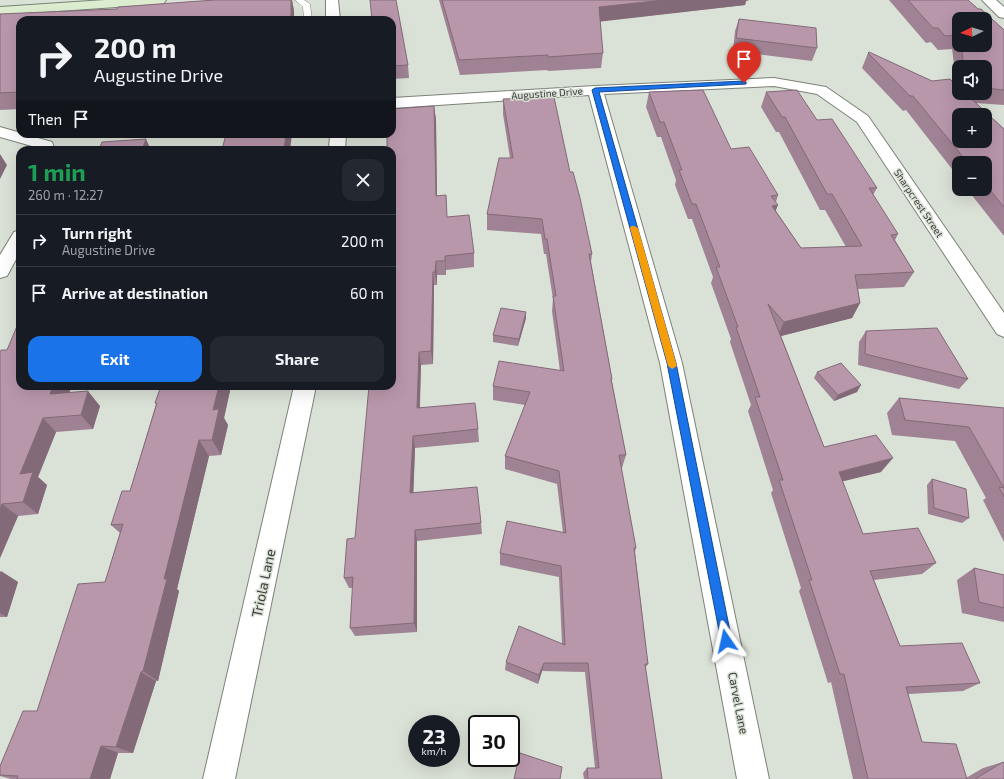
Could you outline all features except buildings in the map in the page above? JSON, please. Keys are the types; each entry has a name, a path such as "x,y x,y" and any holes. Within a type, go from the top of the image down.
{"main road":[{"path":"0,11 22,5 120,7 160,0"}],"street":[{"path":"332,0 333,16"},
{"path":"988,0 1004,14"},
{"name":"Augustine Drive","path":"396,103 595,90 774,82 821,90"},
{"name":"Carvel Lane","path":"595,90 671,363 753,779"},
{"name":"Sharpcrest Street","path":"821,90 863,119 1004,329"},
{"path":"0,132 16,138"},
{"path":"17,138 40,146"},
{"path":"0,271 16,243"},
{"name":"Triola Lane","path":"219,779 304,390"}],"lane":[{"path":"299,0 307,6 308,16"}],"slow traffic":[{"path":"634,228 672,366"}],"route":[{"path":"726,641 671,363 595,90 744,83"}]}
